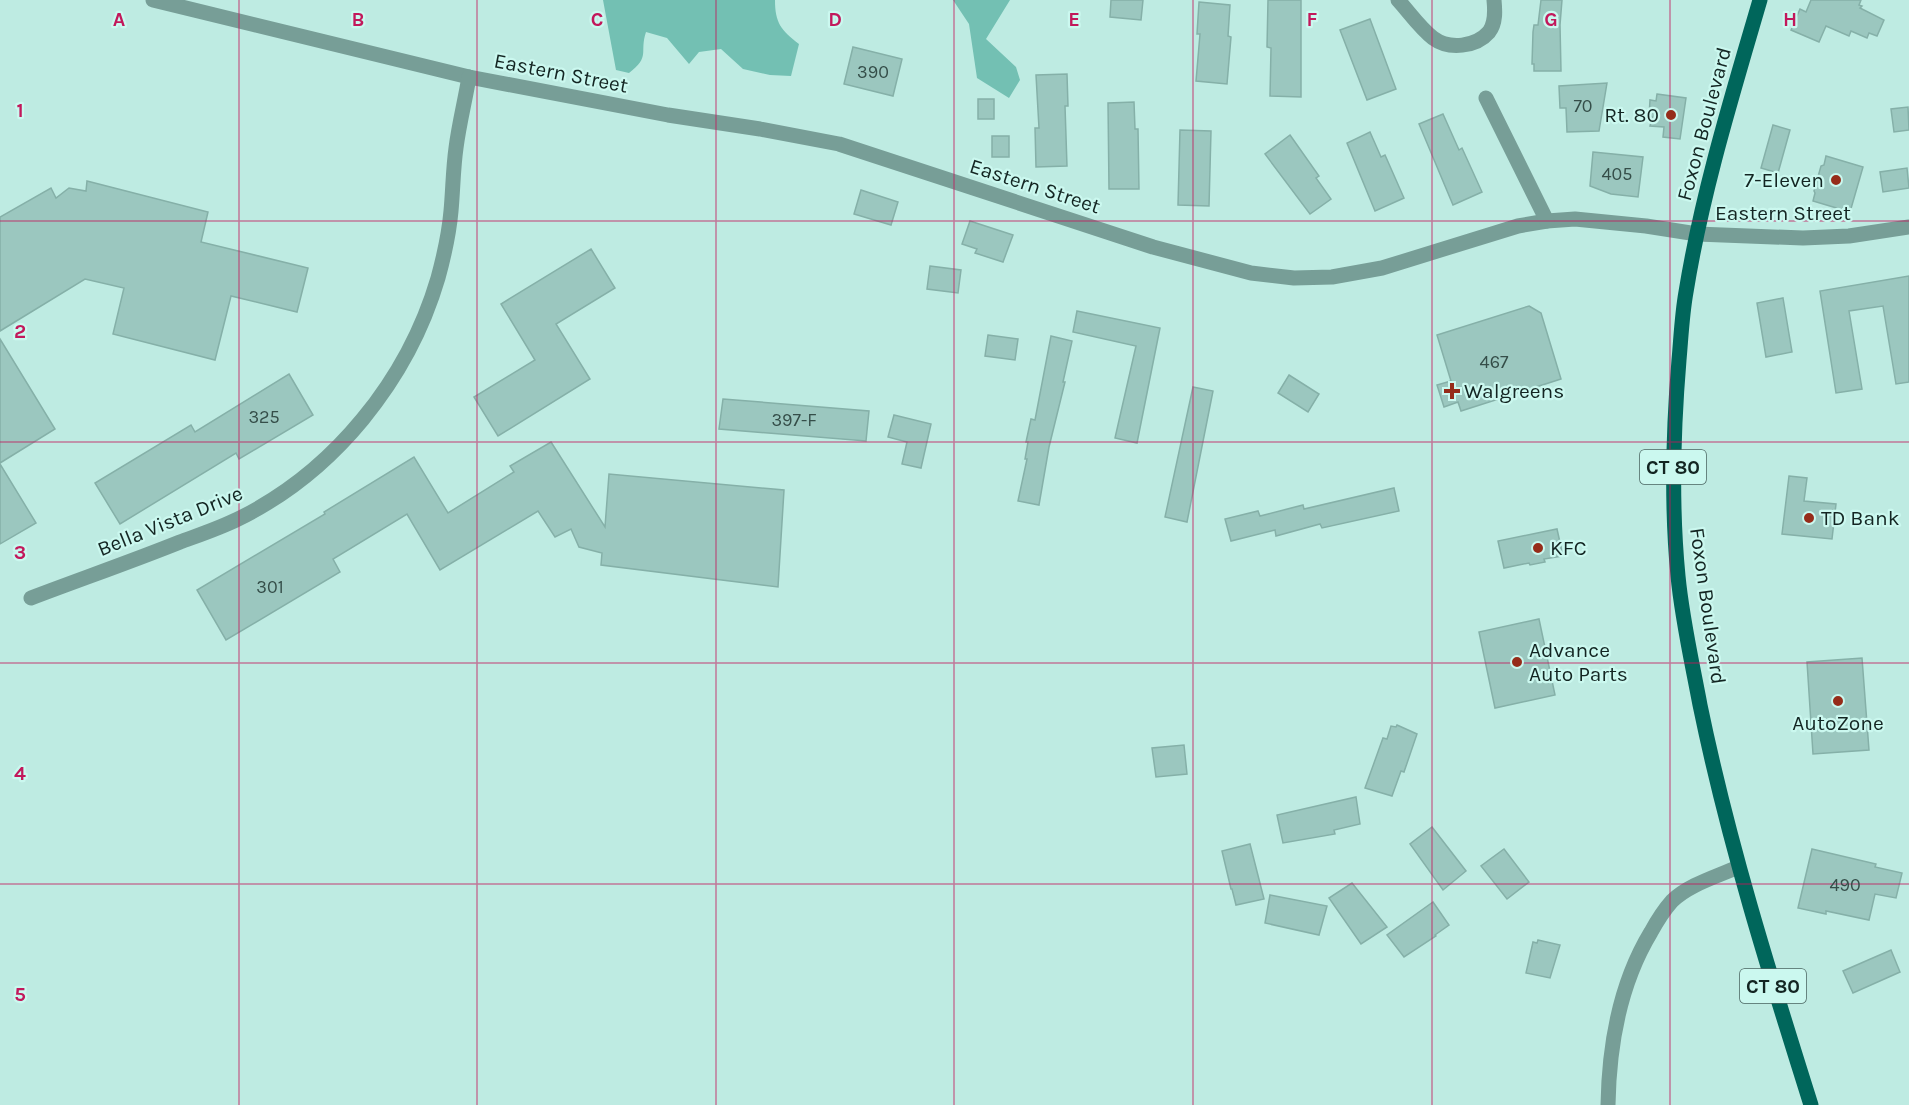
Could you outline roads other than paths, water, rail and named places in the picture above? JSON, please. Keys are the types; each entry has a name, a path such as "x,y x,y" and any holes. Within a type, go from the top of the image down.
{"main road":[{"name":"Foxon Boulevard","path":"1760,0 1713,165 1685,295 1675,404 1673,466 1675,528 1685,627 1715,775 1738,867 1811,1105"}],"street":[{"name":"Eastern Street","path":"153,0 469,77 668,115 839,144 1153,247 1251,273 1293,278 1332,277 1382,268 1518,226 1575,219 1697,234 1803,238 1849,236 1909,227"},
{"path":"1398,0 1433,38 1449,46 1461,46 1477,40 1490,31 1495,16 1494,0"},
{"name":"Bella Vista Drive","path":"31,598 237,520 267,503 309,472 356,426 383,392 406,355 426,314 438,278 449,229 456,150 469,77"},
{"path":"1486,98 1547,221"},
{"path":"1608,1105 1614,1036 1629,980 1641,948 1673,901 1695,886 1738,867"}],"place":[{"name":"Rt. 80","path":"1671,115"},
{"name":"7-Eleven","path":"1836,180"},
{"name":"Walgreens","path":"1452,391"},
{"name":"TD Bank","path":"1809,518"},
{"name":"KFC","path":"1538,548"},
{"name":"Advance Auto Parts","path":"1517,662"},
{"name":"AutoZone","path":"1838,701"}]}
